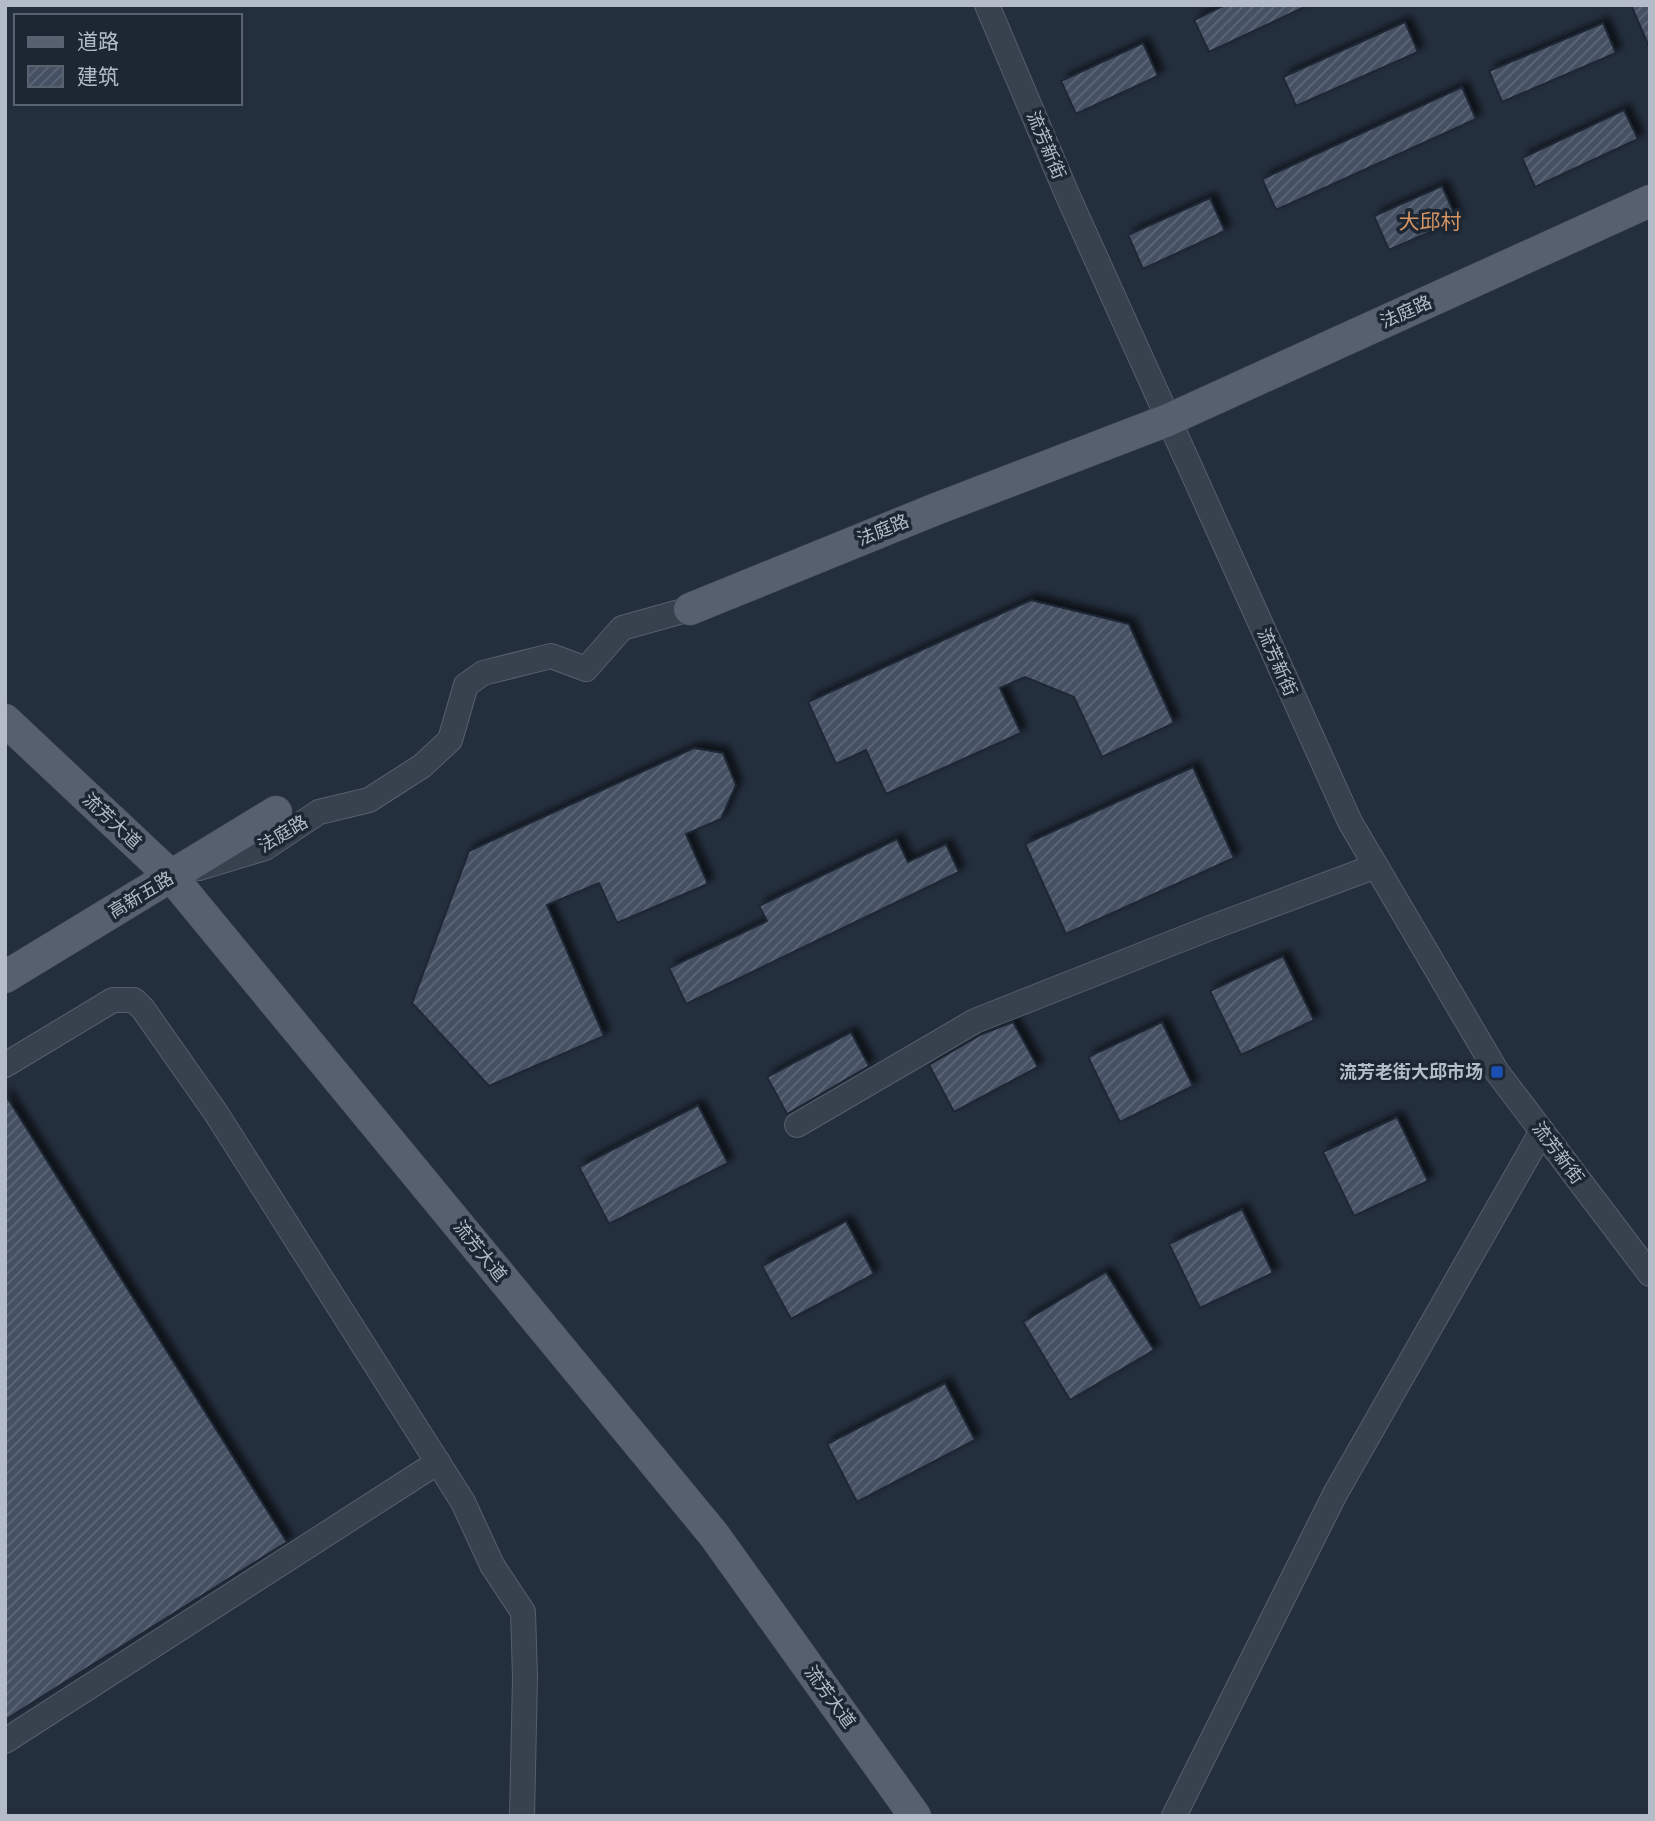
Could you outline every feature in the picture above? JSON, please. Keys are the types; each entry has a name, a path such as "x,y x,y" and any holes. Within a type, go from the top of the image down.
{"main road":[{"name":"法庭路","path":"690,609 936,509 1168,420 1650,201"},
{"name":"流芳大道","path":"5,720 171,876 715,1535 915,1816"},
{"name":"高新五路","path":"5,976 276,813"}],"street":[{"name":"流芳新街","path":"987,5 1067,194 1350,822 1497,1072 1650,1274"},
{"name":"法庭路","path":"171,876 265,848 320,811 369,800 422,766 450,740 466,685 483,673 551,656 586,669 622,628 690,609"},
{"path":"797,1125 975,1021 1376,866"},
{"path":"5,1065 113,1000 134,1000 216,1113 463,1502 492,1565 523,1612 525,1677 522,1816"},
{"path":"1174,1816 1335,1494 1542,1131"},
{"path":"5,1741 438,1462"}],"building":[{"path":"1225,5 1309,5 1209,52 1194,20"},
{"path":"1631,5 1650,5 1650,49"},
{"path":"1405,22 1418,52 1296,106 1283,77"},
{"path":"1603,23 1616,53 1502,102 1489,71"},
{"path":"1143,43 1158,76 1076,114 1061,81"},
{"path":"1462,87 1476,119 1276,210 1262,179"},
{"path":"1624,110 1638,139 1535,187 1522,158"},
{"path":"1442,186 1457,220 1389,250 1374,216"},
{"path":"1210,198 1225,231 1143,269 1128,235"},
{"path":"1031,600 1129,624 1174,723 1102,757 1074,697 1025,677 1000,688 1021,733 886,794 866,750 836,764 808,702"},
{"path":"694,748 723,753 736,785 721,819 686,834 708,884 617,923 599,883 547,905 604,1036 489,1086 412,1003 469,851"},
{"path":"1193,767 1234,858 1066,934 1025,844"},
{"path":"897,839 908,862 946,844 959,872 686,1004 669,968 767,921 759,906"},
{"path":"1283,956 1314,1020 1241,1055 1210,991"},
{"path":"1013,1022 1038,1067 954,1112 929,1065 982,1034"},
{"path":"1162,1022 1193,1086 1120,1122 1088,1057"},
{"path":"851,1032 869,1066 787,1114 767,1077"},
{"path":"5,1094 287,1542 5,1720"},
{"path":"698,1105 728,1163 609,1224 579,1167"},
{"path":"1397,1117 1428,1181 1354,1216 1323,1152"},
{"path":"1242,1209 1273,1273 1200,1308 1169,1244"},
{"path":"846,1221 874,1274 791,1319 762,1266"},
{"path":"1106,1272 1154,1350 1070,1400 1023,1322"},
{"path":"945,1383 975,1440 857,1502 827,1444"}],"place":[{"name":"流芳老街大邱市场","path":"1497,1072"}],"district":[{"name":"大邱村","path":"1430,222"}]}
